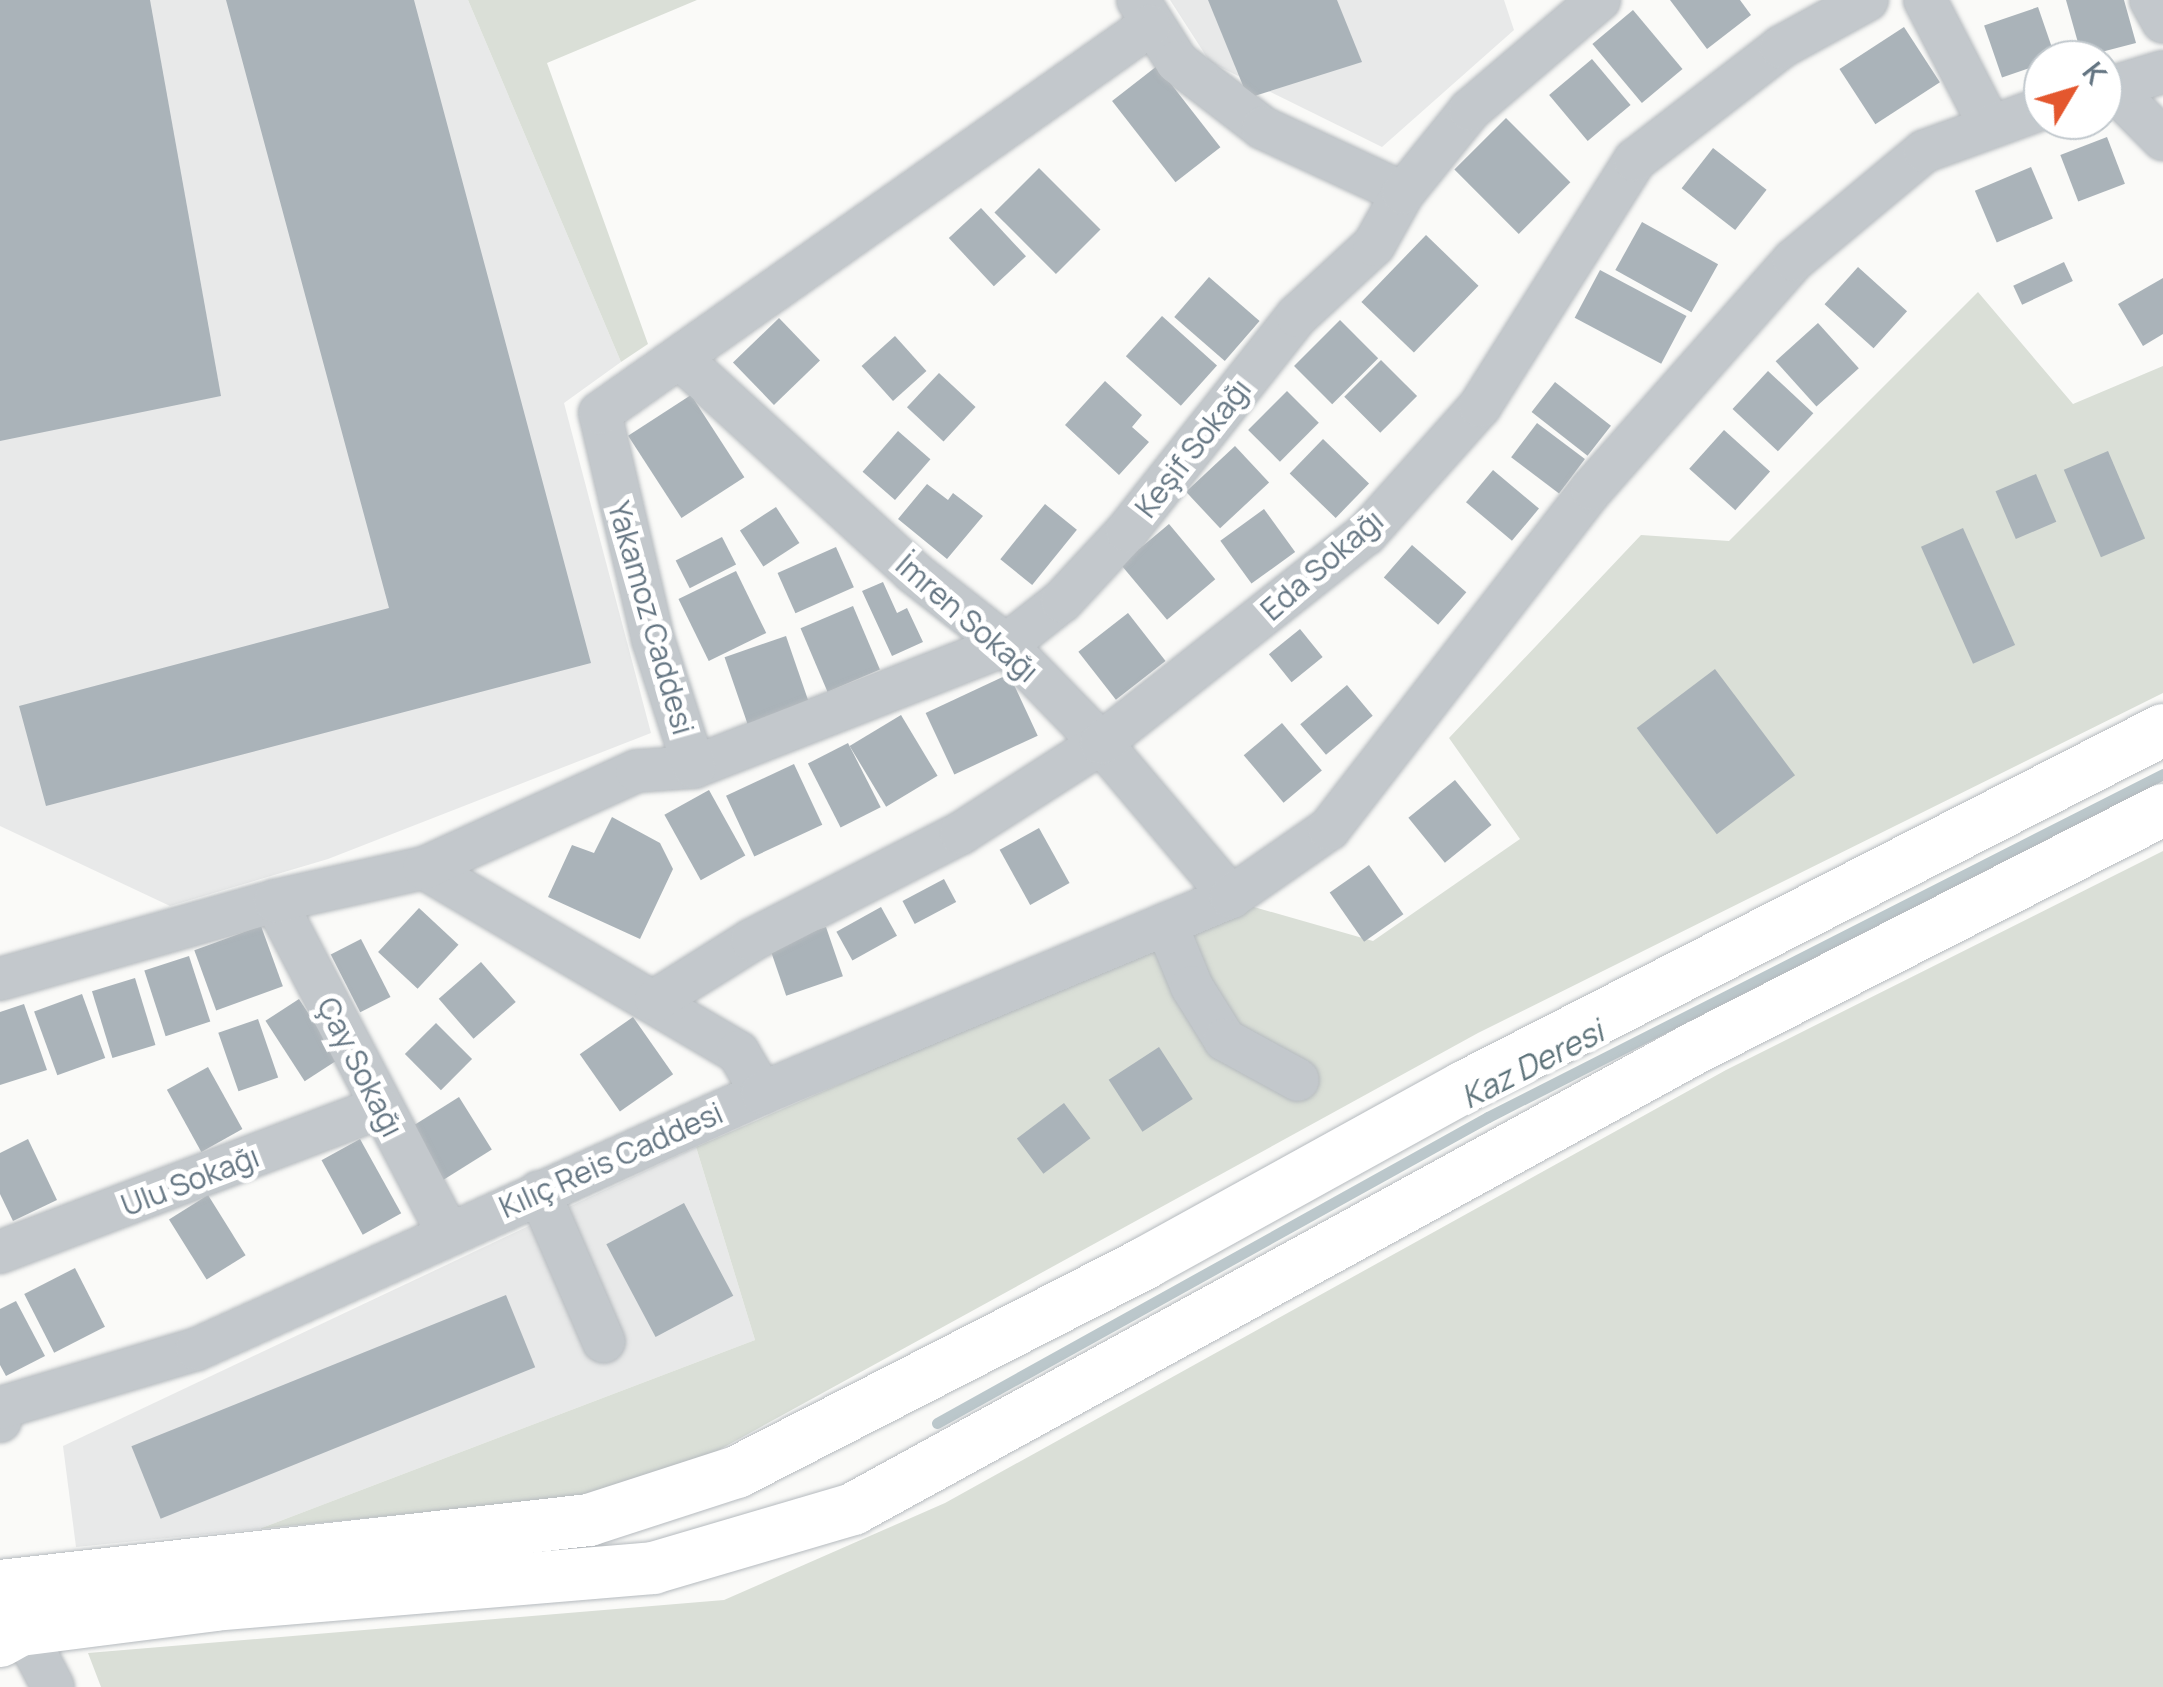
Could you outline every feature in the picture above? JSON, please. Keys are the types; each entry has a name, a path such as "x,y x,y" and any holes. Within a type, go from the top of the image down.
{"main road":[{"path":"5,1602 589,1520 737,1472 1147,1262 1480,1078 2163,730"},
{"path":"5,1602 214,1605 654,1568 853,1509 1697,1048 2163,810"}],"street":[{"name":"Keşif Sokağı","path":"694,767 1006,645 1062,601 1126,532 1297,316 1374,246 1403,193 1470,110 1599,0"},
{"name":"Eda Sokağı","path":"656,1000 752,940 961,833 1101,743 1366,534 1480,406 1635,160 1781,47 1867,0"},
{"path":"1925,0 1988,124"},
{"path":"2151,0 2163,22"},
{"path":"1144,13 1177,62 1263,128 1403,193"},
{"name":"Yakamoz Caddesi","path":"0,979 275,901 424,868 637,771 694,767 600,433 600,413 682,360 1144,13"},
{"path":"2123,84 2163,72"},
{"path":"2123,103 2163,139"},
{"name":"Kılıç Reis Caddesi","path":"0,1421 0,1408 197,1349 762,1093 1231,897 1328,829 1592,489 1794,260 1924,151 2023,114"},
{"name":"İmren Sokağı","path":"682,360 914,572 1006,645 1101,743 1231,897"},
{"path":"424,868 656,1000 738,1052 762,1093"},
{"name":"Çay Sokağı","path":"275,901 448,1232"},
{"path":"1166,924 1192,987 1226,1040 1298,1080"},
{"name":"Ulu Sokağı","path":"0,1252 380,1108"},
{"path":"539,1192 604,1342"},
{"path":"5,1602 53,1687"}],"shaded area":[{"path":"0,0 468,0 621,362 564,403 651,733 328,859 170,906 0,826"},
{"path":"468,0 697,0 547,63 648,344 621,362"},
{"path":"1170,0 1504,0 1514,30 1382,147 1210,62"},
{"path":"1978,292 2073,404 2163,366 2163,693 1478,1033 646,1490 259,1529 755,1340 696,1147 1247,905 1373,941 1520,839 1449,738 1641,535 1729,541"},
{"path":"2163,851 2163,1687 101,1687 88,1653 724,1600 945,1503 1726,1070"},
{"path":"696,1147 755,1340 259,1529 76,1547 63,1446"}],"building":[{"path":"0,0 150,0 221,396 0,441"},
{"path":"226,0 414,0 591,663 46,806 19,706 389,608"},
{"path":"1208,0 1337,0 1362,62 1248,98"},
{"path":"1670,0 1740,0 1751,15 1707,49"},
{"path":"2066,0 2124,0 2136,43 2123,46 2123,40 2077,40"},
{"path":"2038,7 2049,40 2023,40 2023,70 2002,78 1984,26"},
{"path":"1633,10 1682,69 1642,103 1592,44"},
{"path":"1904,27 1940,82 1875,124 1839,69"},
{"path":"1592,59 1631,105 1588,141 1549,95"},
{"path":"1157,66 1220,147 1175,182 1112,101"},
{"path":"1506,118 1570,182 1519,234 1454,170"},
{"path":"2108,140 2125,184 2078,202 2060,155"},
{"path":"1713,148 1767,190 1735,230 1682,188"},
{"path":"2031,167 2053,219 1997,242 1975,191"},
{"path":"1039,168 1101,230 1056,274 994,213"},
{"path":"981,208 1026,256 994,286 949,238"},
{"path":"1642,222 1718,264 1691,312 1615,270"},
{"path":"1426,235 1479,286 1414,353 1361,302"},
{"path":"2064,262 2073,281 2022,305 2013,286"},
{"path":"1858,267 1907,311 1874,348 1825,304"},
{"path":"1600,270 1687,316 1661,364 1575,318"},
{"path":"1209,277 1260,321 1225,361 1174,317"},
{"path":"2163,278 2163,334 2143,346 2118,304"},
{"path":"1162,316 1217,366 1181,406 1126,356"},
{"path":"779,318 820,360 774,405 733,362"},
{"path":"1340,320 1378,358 1332,404 1294,366"},
{"path":"1818,323 1859,368 1816,406 1776,361"},
{"path":"895,336 926,371 893,401 862,366"},
{"path":"1381,360 1417,396 1380,433 1344,397"},
{"path":"1768,371 1813,413 1778,451 1733,409"},
{"path":"939,373 976,407 944,441 907,407"},
{"path":"1105,381 1142,415 1132,427 1149,442 1119,475 1065,425"},
{"path":"1555,382 1611,426 1588,456 1532,412"},
{"path":"1287,391 1319,423 1280,462 1248,430"},
{"path":"691,395 744,477 681,518 628,436"},
{"path":"1537,423 1585,459 1559,493 1511,457"},
{"path":"1724,430 1770,471 1735,510 1689,469"},
{"path":"898,431 930,459 895,500 863,472"},
{"path":"1323,439 1369,483 1336,518 1290,474"},
{"path":"1235,446 1269,483 1220,528 1186,492"},
{"path":"2108,451 2145,538 2101,557 2064,470"},
{"path":"1493,470 1539,509 1512,541 1466,502"},
{"path":"2036,474 2056,522 2016,539 1995,491"},
{"path":"927,484 948,500 953,493 983,516 947,559 898,519"},
{"path":"1045,504 1077,530 1032,585 1000,559"},
{"path":"776,507 799,543 763,566 740,530"},
{"path":"1264,509 1295,552 1251,584 1220,541"},
{"path":"1169,524 1215,579 1167,620 1121,564"},
{"path":"1963,528 2015,645 1973,664 1921,547"},
{"path":"722,537 736,565 690,588 676,561"},
{"path":"1412,545 1466,592 1438,625 1384,577"},
{"path":"836,547 854,587 795,613 778,573"},
{"path":"736,571 766,633 709,661 678,599"},
{"path":"883,582 897,613 907,608 923,642 892,656 862,591"},
{"path":"853,606 880,670 827,692 801,628"},
{"path":"1128,613 1166,661 1116,700 1078,652"},
{"path":"1300,629 1323,657 1292,682 1269,654"},
{"path":"786,636 809,704 748,725 725,657"},
{"path":"1715,669 1795,775 1717,834 1637,728"},
{"path":"1009,674 1038,736 954,775 926,713"},
{"path":"1347,685 1373,716 1326,755 1300,724"},
{"path":"901,715 938,776 886,807 850,746"},
{"path":"1282,723 1322,770 1284,803 1244,755"},
{"path":"848,743 881,807 841,828 808,763"},
{"path":"794,764 822,825 754,856 726,796"},
{"path":"1455,780 1492,825 1445,863 1408,818"},
{"path":"709,790 745,856 701,880 664,815"},
{"path":"612,817 660,843 673,869 640,939 548,897 572,845 594,853"},
{"path":"1039,828 1070,883 1030,905 1000,850"},
{"path":"1369,865 1403,914 1364,942 1330,893"},
{"path":"944,879 956,902 915,924 903,901"},
{"path":"881,907 897,936 852,961 836,932"},
{"path":"419,908 458,945 418,989 378,952"},
{"path":"261,926 283,986 216,1010 194,950"},
{"path":"826,927 843,976 786,996 769,947"},
{"path":"361,939 391,997 360,1012 331,954"},
{"path":"189,956 210,1022 166,1036 144,971"},
{"path":"481,962 516,1002 474,1039 439,999"},
{"path":"135,978 155,1045 112,1058 92,991"},
{"path":"82,994 105,1058 57,1075 34,1011"},
{"path":"299,999 338,1059 305,1081 265,1021"},
{"path":"24,1004 47,1070 0,1085 0,1012"},
{"path":"633,1017 673,1074 620,1112 580,1054"},
{"path":"258,1019 278,1078 238,1091 218,1033"},
{"path":"436,1023 472,1059 441,1090 405,1054"},
{"path":"1159,1047 1193,1099 1142,1132 1109,1080"},
{"path":"208,1067 242,1129 201,1152 167,1090"},
{"path":"459,1097 492,1150 438,1183 405,1131"},
{"path":"1064,1103 1090,1138 1043,1174 1017,1139"},
{"path":"28,1139 57,1200 13,1221 0,1194 0,1153"},
{"path":"360,1139 401,1213 363,1235 322,1160"},
{"path":"208,1195 246,1255 207,1280 169,1219"},
{"path":"684,1203 733,1296 656,1337 606,1244"},
{"path":"75,1268 105,1327 54,1353 24,1294"},
{"path":"506,1295 535,1367 161,1519 131,1446"},
{"path":"16,1301 45,1356 6,1376 0,1365 0,1309"}],"waterway":[{"name":"Kaz Deresi","path":"937,1423 1488,1117 2163,774"}]}
